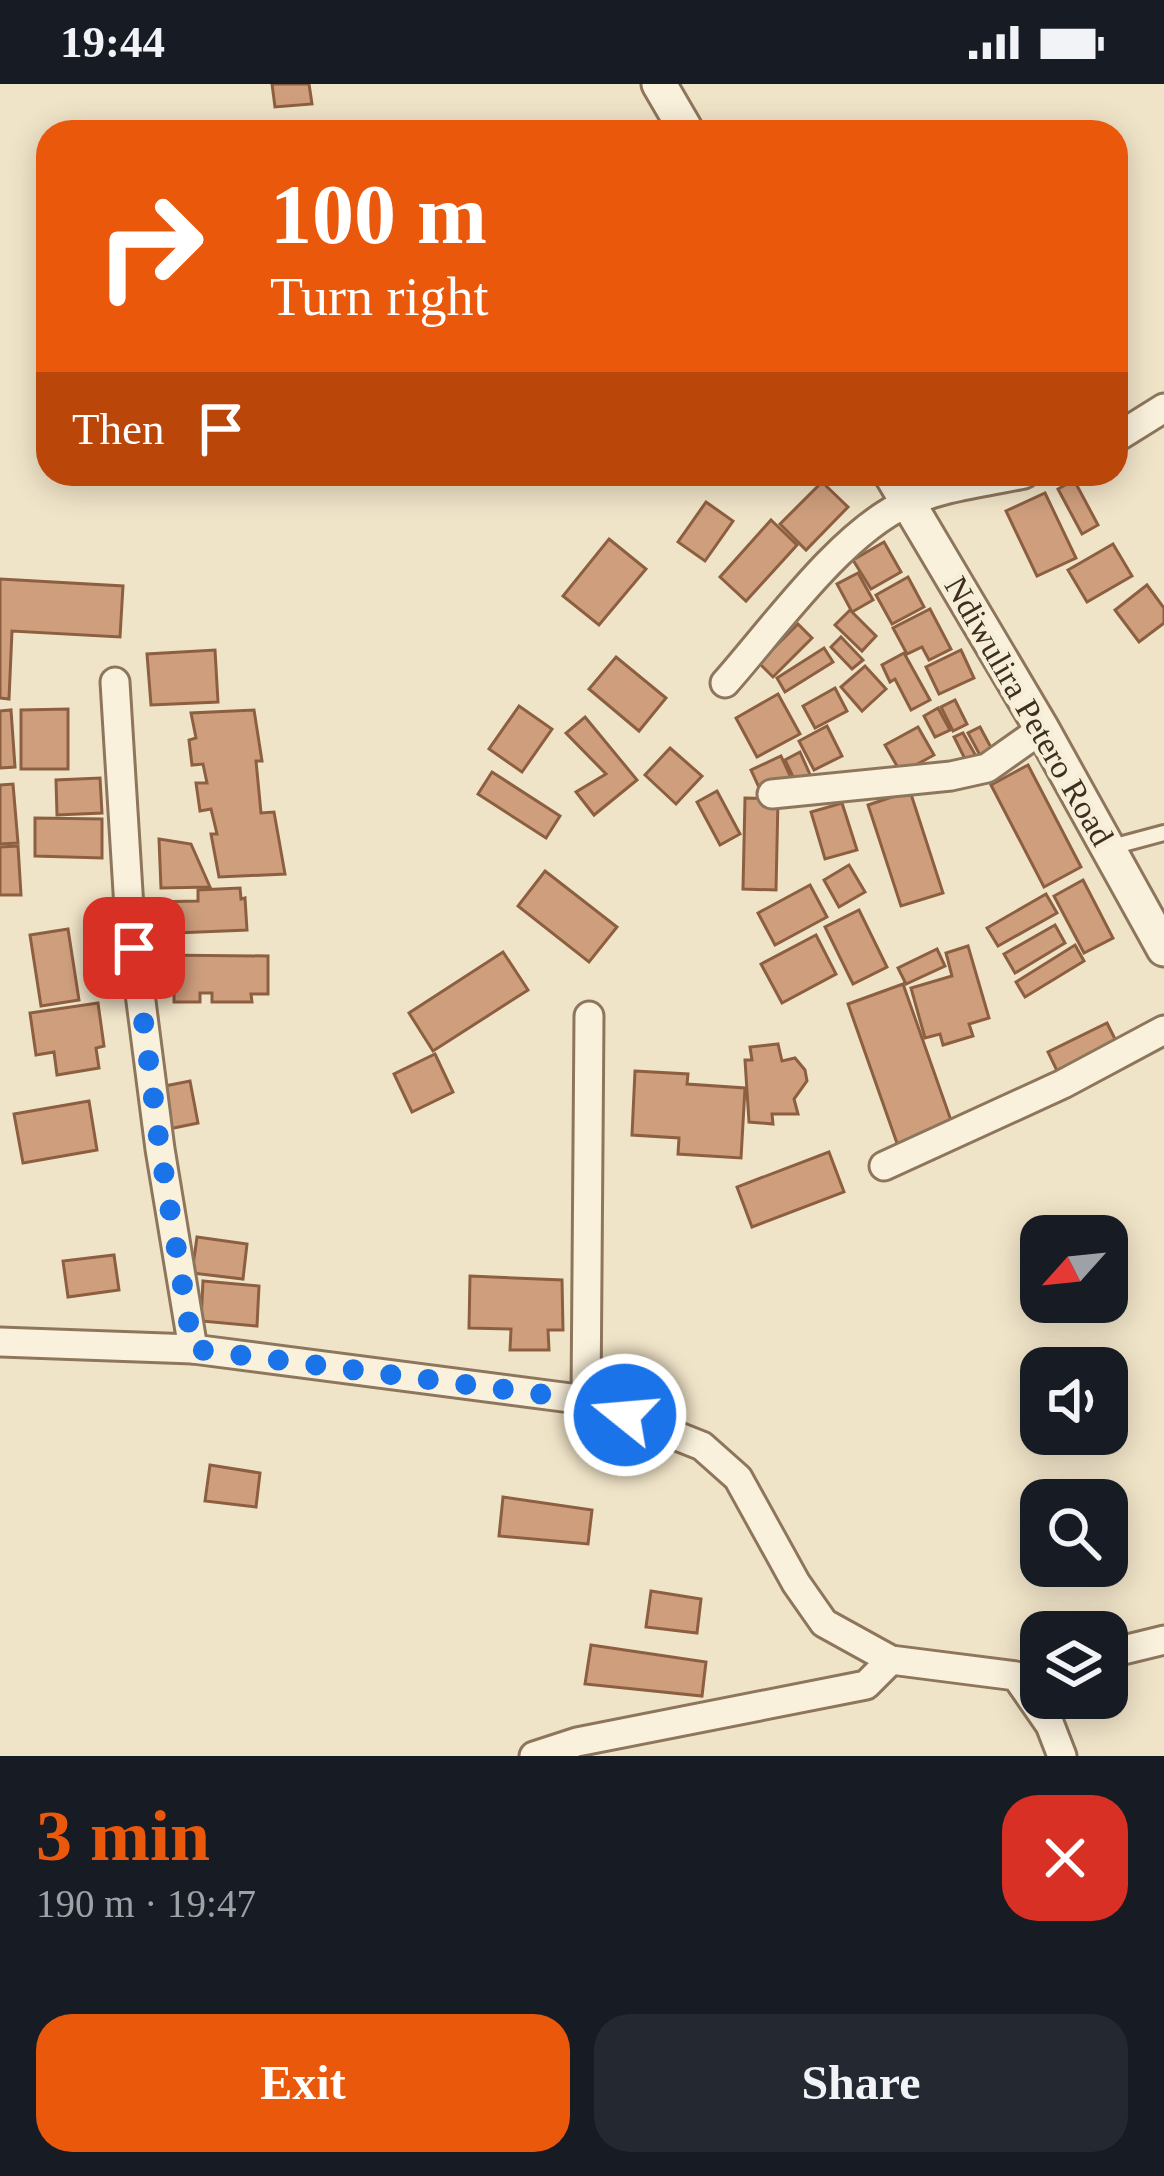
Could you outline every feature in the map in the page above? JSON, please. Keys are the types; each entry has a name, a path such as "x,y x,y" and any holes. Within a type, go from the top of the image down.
{"street":[{"path":"659,84 680,120"},
{"path":"1128,430 1164,408"},
{"path":"725,683 843,549 878,519 899,488"},
{"name":"Ndiwulira Petero Road","path":"899,488 1042,729 1164,950"},
{"path":"116,682 129,908 160,1149 193,1349"},
{"path":"772,794 951,776 987,768 1042,729"},
{"path":"586,1400 589,1016"},
{"path":"884,1166 1064,1084 1164,1030"},
{"path":"0,1342 193,1349 586,1400 702,1446 738,1478 796,1583 824,1623 891,1660 1020,1672"},
{"path":"1128,1649 1164,1640"},
{"path":"533,1756 578,1742 866,1685 891,1660"},
{"path":"1048,1719 1062,1756"}],"lane":[{"path":"1108,848 1164,832"}],"building":[{"path":"272,84 309,84 312,104 275,107"},
{"path":"818,486 826,486 848,507 806,550 780,524"},
{"path":"1077,486 1098,525 1082,534 1058,489"},
{"path":"1045,493 1076,558 1037,576 1006,511"},
{"path":"706,502 733,521 705,561 678,542"},
{"path":"771,520 797,545 746,601 720,577"},
{"path":"609,539 646,569 599,625 563,596"},
{"path":"884,542 901,572 871,589 853,560"},
{"path":"1113,544 1132,576 1087,602 1068,570"},
{"path":"858,573 873,600 852,612 837,584"},
{"path":"908,577 924,607 892,624 876,595"},
{"path":"0,579 123,586 120,637 12,631 9,699 0,698"},
{"path":"1147,585 1164,608 1164,623 1139,642 1115,610"},
{"path":"930,609 951,649 929,660 922,647 907,654 893,628"},
{"path":"850,610 876,636 862,651 835,625"},
{"path":"798,624 812,638 773,677 759,663"},
{"path":"841,637 863,660 852,669 831,647"},
{"path":"824,648 833,662 785,692 777,678"},
{"path":"215,650 218,702 151,705 147,654"},
{"path":"961,650 974,678 939,694 926,667"},
{"path":"904,653 930,700 911,710 882,665"},
{"path":"616,657 666,698 639,731 589,689"},
{"path":"865,666 886,689 862,711 841,687"},
{"path":"835,688 847,711 815,728 803,706"},
{"path":"778,694 800,734 757,757 736,718"},
{"path":"955,700 967,724 953,731 941,707"},
{"path":"519,706 552,729 522,772 489,749"},
{"path":"938,708 950,730 935,737 924,716"},
{"path":"68,709 68,769 21,769 21,710"},
{"path":"11,710 15,767 0,768 0,711"},
{"path":"254,710 262,761 256,761 261,813 274,812 285,874 219,877 211,809 200,811 196,783 207,783 203,764 192,765 189,740 196,738 191,713"},
{"path":"585,717 637,780 594,815 576,792 606,774 566,733"},
{"path":"827,726 842,756 814,770 799,741"},
{"path":"918,727 934,755 901,773 885,745"},
{"path":"980,727 994,753 982,759 968,733"},
{"path":"963,733 976,756 966,761 954,737"},
{"path":"670,748 702,776 676,804 645,775"},
{"path":"800,752 812,779 798,787 785,760"},
{"path":"781,756 792,780 762,794 751,770"},
{"path":"1028,765 1081,867 1044,887 991,785"},
{"path":"492,772 560,816 546,838 478,794"},
{"path":"100,778 102,813 57,815 56,780"},
{"path":"13,784 18,843 0,844 0,785"},
{"path":"717,791 740,834 720,845 697,802"},
{"path":"910,791 943,893 901,906 868,805"},
{"path":"745,798 778,799 776,890 743,889"},
{"path":"842,803 857,850 825,859 811,812"},
{"path":"35,818 102,819 102,858 35,856"},
{"path":"159,839 191,844 210,887 161,888"},
{"path":"18,846 21,895 0,895 0,847"},
{"path":"849,865 865,892 839,907 824,880"},
{"path":"545,871 617,927 589,962 518,906"},
{"path":"1083,880 1113,938 1084,953 1054,896"},
{"path":"810,885 827,917 775,945 758,913"},
{"path":"240,888 247,930 152,934 151,902 198,901 198,890"},
{"path":"1046,894 1057,913 998,946 987,928"},
{"path":"859,910 887,967 853,984 825,927"},
{"path":"1055,925 1065,943 1015,973 1004,954"},
{"path":"68,929 79,1000 41,1006 30,935"},
{"path":"816,935 836,974 782,1003 761,964"},
{"path":"1075,945 1084,961 1025,997 1016,982"},
{"path":"968,946 989,1018 969,1024 973,1036 943,1045 940,1034 925,1038 911,988 952,976 946,953"},
{"path":"937,949 945,966 906,984 898,968"},
{"path":"503,952 528,990 433,1051 409,1013"},
{"path":"158,955 268,956 268,994 251,994 252,1002 212,1002 212,993 200,993 200,1002 174,1002 174,992 158,992"},
{"path":"903,984 953,1126 898,1146 848,1004"},
{"path":"98,1003 104,1046 96,1048 99,1068 57,1075 54,1052 36,1055 30,1013"},
{"path":"1107,1023 1119,1047 1060,1077 1048,1052"},
{"path":"778,1044 782,1061 795,1058 805,1070 807,1081 794,1099 798,1114 772,1114 773,1124 749,1122 745,1060 752,1060 750,1047"},
{"path":"435,1054 453,1092 412,1112 394,1074"},
{"path":"635,1071 688,1074 687,1084 745,1088 741,1158 678,1154 679,1138 632,1135"},
{"path":"190,1081 198,1123 169,1129 160,1087"},
{"path":"89,1101 97,1150 23,1163 14,1114"},
{"path":"829,1152 844,1192 752,1227 737,1187"},
{"path":"197,1237 247,1244 243,1279 192,1273"},
{"path":"114,1255 119,1290 68,1297 63,1261"},
{"path":"470,1276 562,1280 563,1330 548,1330 549,1350 510,1350 511,1329 469,1328"},
{"path":"203,1281 259,1286 257,1326 201,1321"},
{"path":"210,1465 260,1473 256,1507 205,1501"},
{"path":"503,1497 592,1510 588,1544 499,1536"},
{"path":"651,1591 701,1599 697,1633 646,1627"},
{"path":"591,1645 706,1662 702,1696 585,1684"}],"route":[{"path":"134,948 193,1349 586,1400 625,1415"}]}
